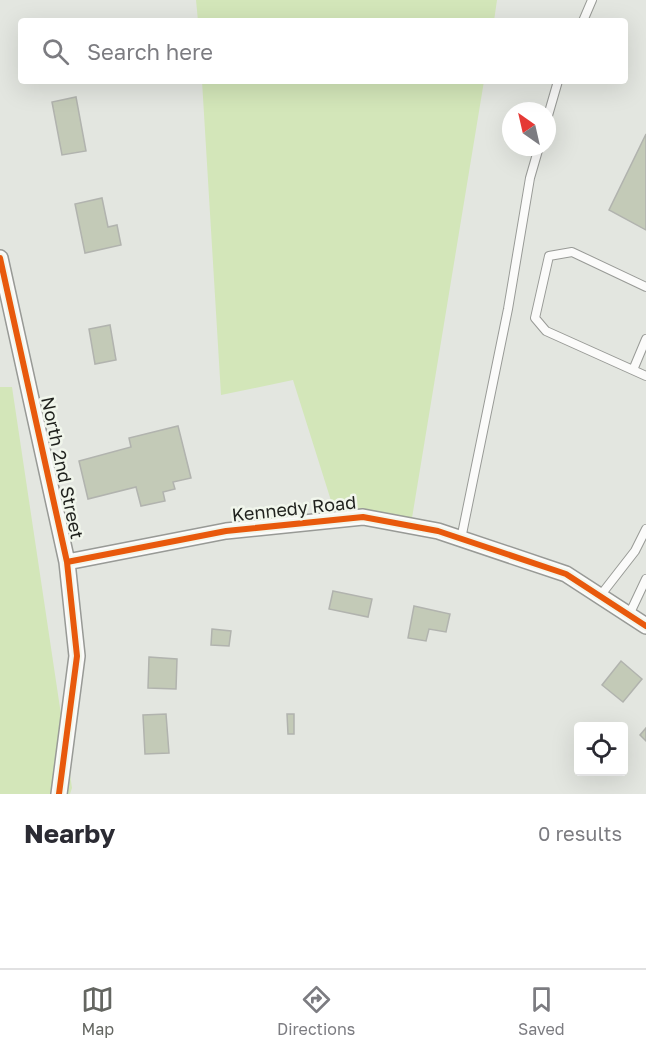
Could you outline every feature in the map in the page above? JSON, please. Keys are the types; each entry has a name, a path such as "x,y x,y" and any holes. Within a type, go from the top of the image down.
{"street":[{"name":"North 2nd Street","path":"0,258 67,562 77,656 58,794"},
{"name":"Kennedy Road","path":"67,562 225,531 363,517 438,531 566,574 646,626"}],"lane":[{"path":"584,18 592,0"},
{"path":"552,102 557,84"},
{"path":"461,539 506,320 530,178 536,156"},
{"path":"646,287 572,252 549,256 535,318 546,331 646,376"},
{"path":"633,370 646,339"},
{"path":"600,596 635,551 646,529"},
{"path":"629,615 646,579"}],"green space":[{"path":"196,0 497,0 494,18 198,18"},
{"path":"202,84 484,84 412,518 339,526 293,380 221,395"},
{"path":"0,387 12,387 72,788 70,794 0,794"}],"building":[{"path":"76,97 86,151 62,155 52,102"},
{"path":"646,134 646,230 609,210"},
{"path":"102,198 108,227 117,225 121,245 85,253 75,204"},
{"path":"110,325 116,360 95,364 89,329"},
{"path":"178,426 191,478 173,482 175,489 163,492 165,501 141,506 136,487 88,499 79,461 131,447 129,438"},
{"path":"333,591 372,599 368,617 329,609"},
{"path":"414,606 450,614 446,632 429,629 426,641 408,638"},
{"path":"212,629 231,631 229,646 211,645"},
{"path":"149,657 177,659 176,689 148,688"},
{"path":"621,661 642,679 623,702 602,685"},
{"path":"166,714 169,753 145,754 143,715"},
{"path":"287,714 294,714 294,734 288,734"},
{"path":"646,728 646,741 640,735"}],"cycle path":[{"path":"0,258 67,562 77,656 59,794"},
{"path":"67,562 226,531 363,517 438,531 566,574 646,626"}]}
